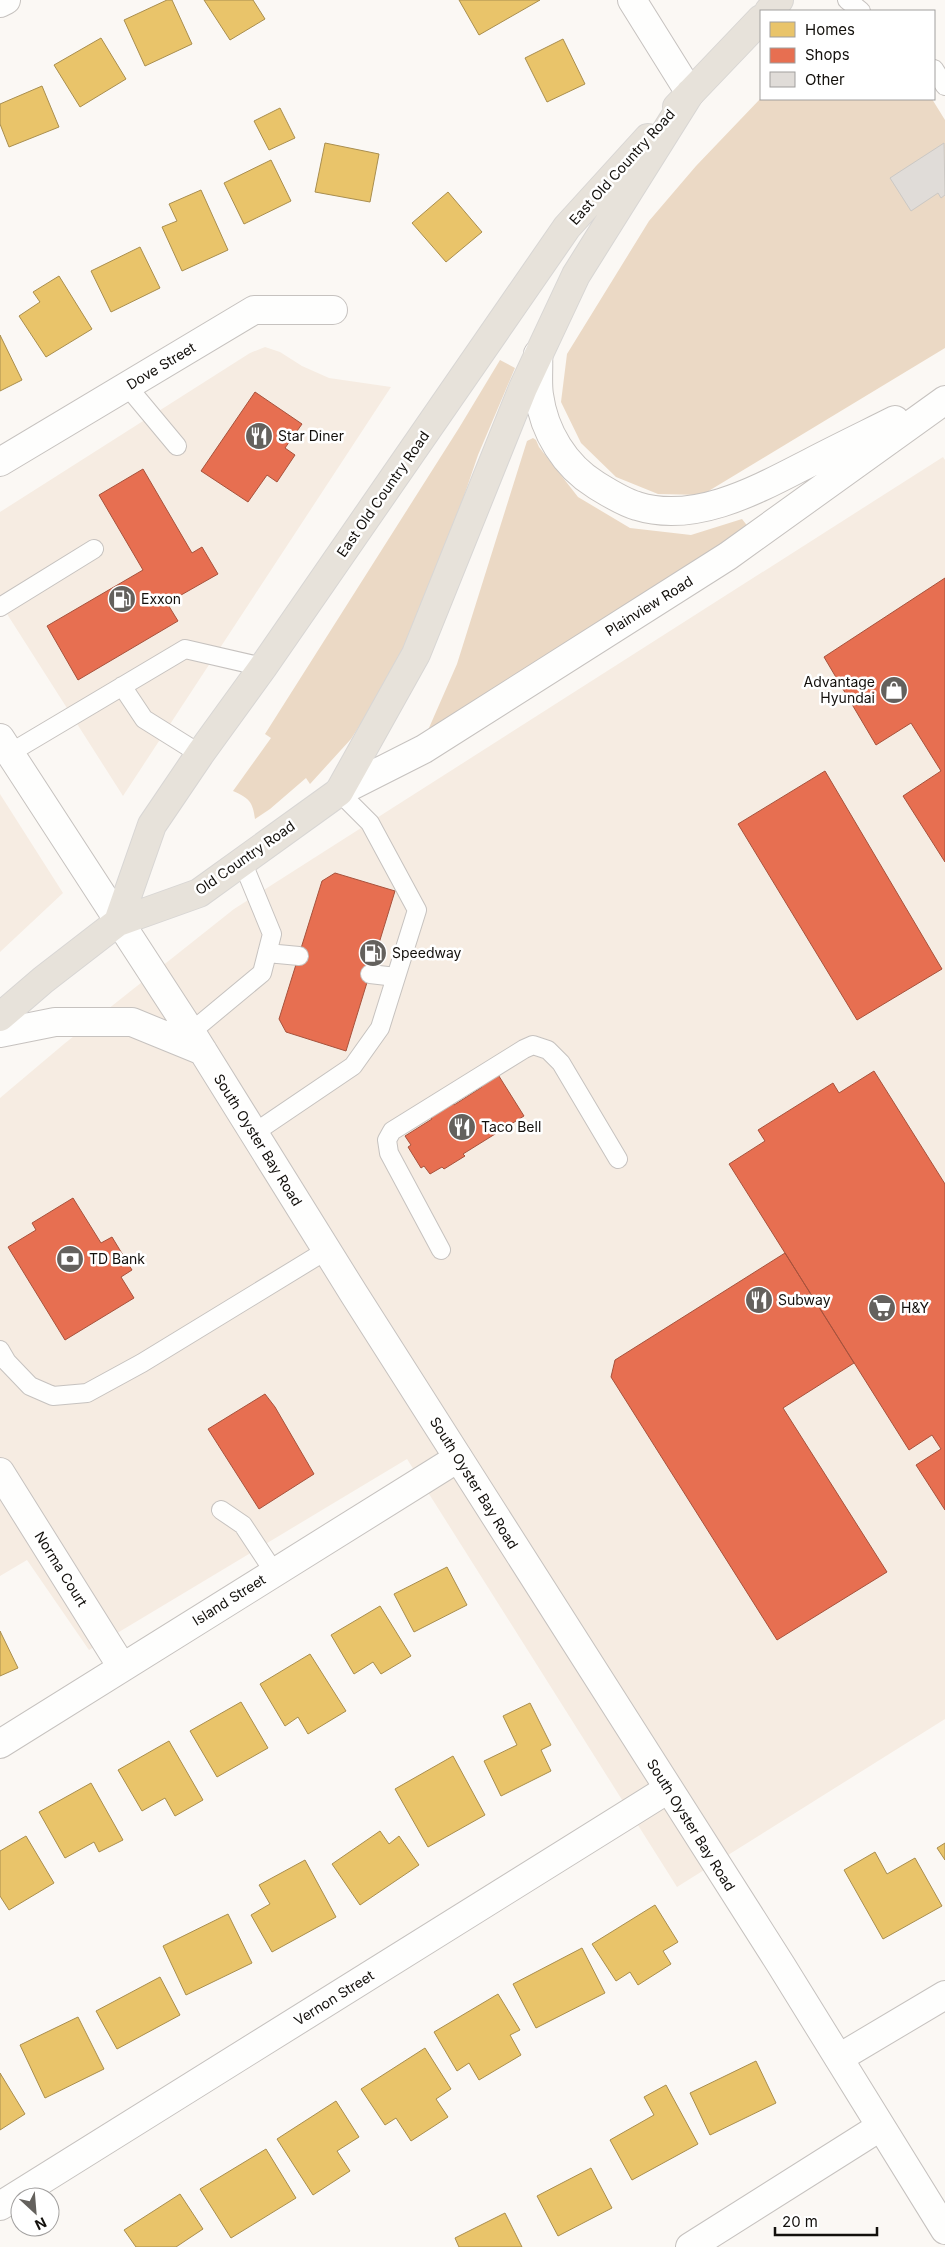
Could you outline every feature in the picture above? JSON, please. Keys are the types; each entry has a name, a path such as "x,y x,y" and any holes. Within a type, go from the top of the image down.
{"main road":[{"path":"0,4 6,0"},
{"path":"632,0 690,92"},
{"path":"770,10 780,0"},
{"name":"East Old Country Road","path":"118,922 152,824 263,667 567,227 690,92 760,20"},
{"name":"East Old Country Road","path":"340,792 416,654 538,354 576,275 611,222 690,92"},
{"name":"Dove Street","path":"0,462 254,310 333,310"},
{"path":"538,354 539,395 545,420 554,441 572,466 613,496 638,506 660,510 685,510 707,506 757,489 945,394"},
{"name":"Plainview Road","path":"340,792 424,749 728,556 945,400"},
{"name":"South Oyster Bay Road","path":"5,745 254,1132 326,1250 840,2058 880,2128 945,2230"},
{"name":"Old Country Road","path":"0,1017 43,980 118,922 199,893 340,792"},
{"path":"0,1033 56,1022 132,1022 197,1042"},
{"name":"Island Street","path":"0,1744 458,1458"},
{"name":"Norma Court","path":"0,1472 122,1667"},
{"name":"Vernon Street","path":"0,2206 668,1789"},
{"path":"840,2058 945,1995"},
{"path":"690,2247 880,2128"}],"lane":[{"path":"847,0 860,10"},
{"path":"935,71 945,86"},
{"path":"127,386 177,446"},
{"path":"0,607 94,549"},
{"path":"5,745 122,686 185,649 263,667"},
{"path":"122,686 144,719 200,754"},
{"path":"254,1132 353,1066 380,1028 417,910 370,823 340,792"},
{"path":"197,1042 262,973 272,934 242,861"},
{"path":"267,953 299,956"},
{"path":"370,974 396,977"},
{"path":"442,1250 389,1153 387,1140 392,1131 524,1049 532,1045 548,1050 561,1063 618,1159"},
{"path":"0,1350 7,1362 30,1386 53,1396 87,1393 142,1363 326,1250"},
{"path":"221,1510 243,1525 274,1572"}],"shaded area":[{"path":"760,99 933,100 945,120 945,348 702,495 658,494 616,477 581,443 561,402 567,354 649,221 696,166"},
{"path":"265,347 280,352 302,366 329,378 391,387 123,796 0,603 0,512 250,353"},
{"path":"500,360 515,368 478,455 423,616 393,673 351,739 310,784 306,778 270,809 255,819 253,808 249,801 233,791 271,738 265,734"},
{"path":"533,438 578,497 630,528 691,535 742,519 749,528 425,737 457,664 527,441"},
{"path":"943,457 945,460 945,1719 677,1887 407,1459 89,1650 27,1560 0,1576 0,1098 64,1044 234,909"},
{"path":"0,794 63,893 0,952"}],"building: Homes":[{"path":"167,0 172,0 192,44 145,66 124,20"},
{"path":"204,0 253,0 265,19 230,40"},
{"path":"459,0 540,0 479,35"},
{"path":"101,38 126,79 80,107 54,65"},
{"path":"563,39 585,84 547,102 525,58"},
{"path":"42,86 59,127 9,147 0,124 0,104"},
{"path":"280,108 295,138 269,150 254,121"},
{"path":"325,143 379,154 370,202 315,192"},
{"path":"271,160 291,201 244,224 224,183"},
{"path":"201,190 228,250 182,271 162,227 177,221 169,204"},
{"path":"448,192 482,232 446,262 412,223"},
{"path":"140,247 160,288 111,312 91,271"},
{"path":"59,276 92,329 46,357 19,316 40,302 33,292"},
{"path":"0,335 22,380 0,391"},
{"path":"447,1567 467,1605 414,1632 394,1594"},
{"path":"380,1606 411,1656 381,1674 373,1662 354,1674 331,1635"},
{"path":"0,1631 18,1668 0,1676"},
{"path":"310,1654 346,1711 308,1734 298,1717 285,1726 260,1684"},
{"path":"241,1702 268,1748 217,1777 190,1731"},
{"path":"530,1703 551,1745 541,1750 551,1771 501,1796 484,1761 517,1745 503,1716"},
{"path":"169,1741 203,1800 175,1816 165,1798 142,1811 118,1770"},
{"path":"453,1756 485,1815 428,1847 395,1789"},
{"path":"91,1783 123,1840 99,1852 94,1842 65,1858 39,1812"},
{"path":"380,1831 389,1844 399,1836 419,1865 360,1905 332,1864"},
{"path":"26,1836 54,1883 9,1910 0,1896 0,1851"},
{"path":"945,1843 945,1860 937,1848"},
{"path":"875,1852 887,1874 915,1858 942,1906 883,1939 844,1870"},
{"path":"305,1860 336,1917 272,1952 251,1915 270,1904 259,1885"},
{"path":"655,1905 678,1942 663,1951 671,1964 638,1985 630,1972 616,1981 592,1944"},
{"path":"228,1914 252,1963 186,1995 163,1946"},
{"path":"582,1948 605,1993 536,2028 513,1984"},
{"path":"160,1977 180,2015 117,2049 96,2011"},
{"path":"498,1994 520,2030 510,2035 521,2055 479,2080 469,2063 457,2071 434,2032"},
{"path":"78,2017 104,2069 45,2098 20,2045"},
{"path":"425,2048 451,2089 436,2099 448,2117 411,2141 396,2118 385,2125 361,2089"},
{"path":"756,2061 776,2103 710,2135 690,2093"},
{"path":"0,2073 25,2114 0,2130"},
{"path":"666,2085 698,2144 632,2180 610,2140 654,2115 644,2097"},
{"path":"336,2101 359,2137 337,2151 350,2171 313,2195 277,2139"},
{"path":"266,2149 296,2198 231,2238 200,2189"},
{"path":"591,2168 612,2208 558,2236 537,2196"},
{"path":"180,2194 203,2229 176,2247 136,2247 124,2230"},
{"path":"505,2213 522,2247 459,2247 455,2238"}],"building: Shops":[{"name":"Star Diner","path":"255,392 302,424 285,448 295,455 277,482 267,475 248,502 201,471"},
{"path":"143,469 192,553 202,547 218,574 167,603 178,621 78,680 47,626 143,570 99,495"},
{"name":"Advantage Hyundai","path":"945,578 945,862 903,796 941,771 911,723 876,745 824,657"},
{"path":"825,771 942,969 857,1020 738,824"},
{"path":"335,873 395,891 346,1051 286,1032 279,1019 322,881"},
{"name":"H&Y","path":"874,1071 945,1184 945,1510 916,1465 941,1449 932,1435 909,1450 729,1164 765,1141 758,1130 833,1083 839,1093"},
{"name":"Taco Bell","path":"497,1073 524,1116 463,1154 465,1156 444,1169 442,1167 430,1174 424,1166 421,1168 408,1147 411,1145 405,1136 432,1119 430,1116 452,1102 454,1105 482,1087 480,1084"},
{"name":"TD Bank","path":"73,1198 101,1243 112,1237 132,1270 121,1277 134,1298 65,1340 8,1247 36,1230 32,1223"},
{"path":"785,1253 854,1363 783,1408 887,1572 777,1640 611,1377 615,1360"},
{"path":"265,1394 275,1407 314,1474 259,1509 208,1429"}],"building: Other":[{"path":"944,143 945,195 941,198 938,193 911,211 890,178"}],"place":[{"name":"Star Diner","path":"259,436"},
{"name":"Exxon","path":"122,599"},
{"name":"Advantage Hyundai","path":"894,690"},
{"name":"Speedway","path":"373,953"},
{"name":"Taco Bell","path":"462,1127"},
{"name":"TD Bank","path":"70,1259"},
{"name":"Subway","path":"759,1300"},
{"name":"H&Y","path":"882,1308"}]}
